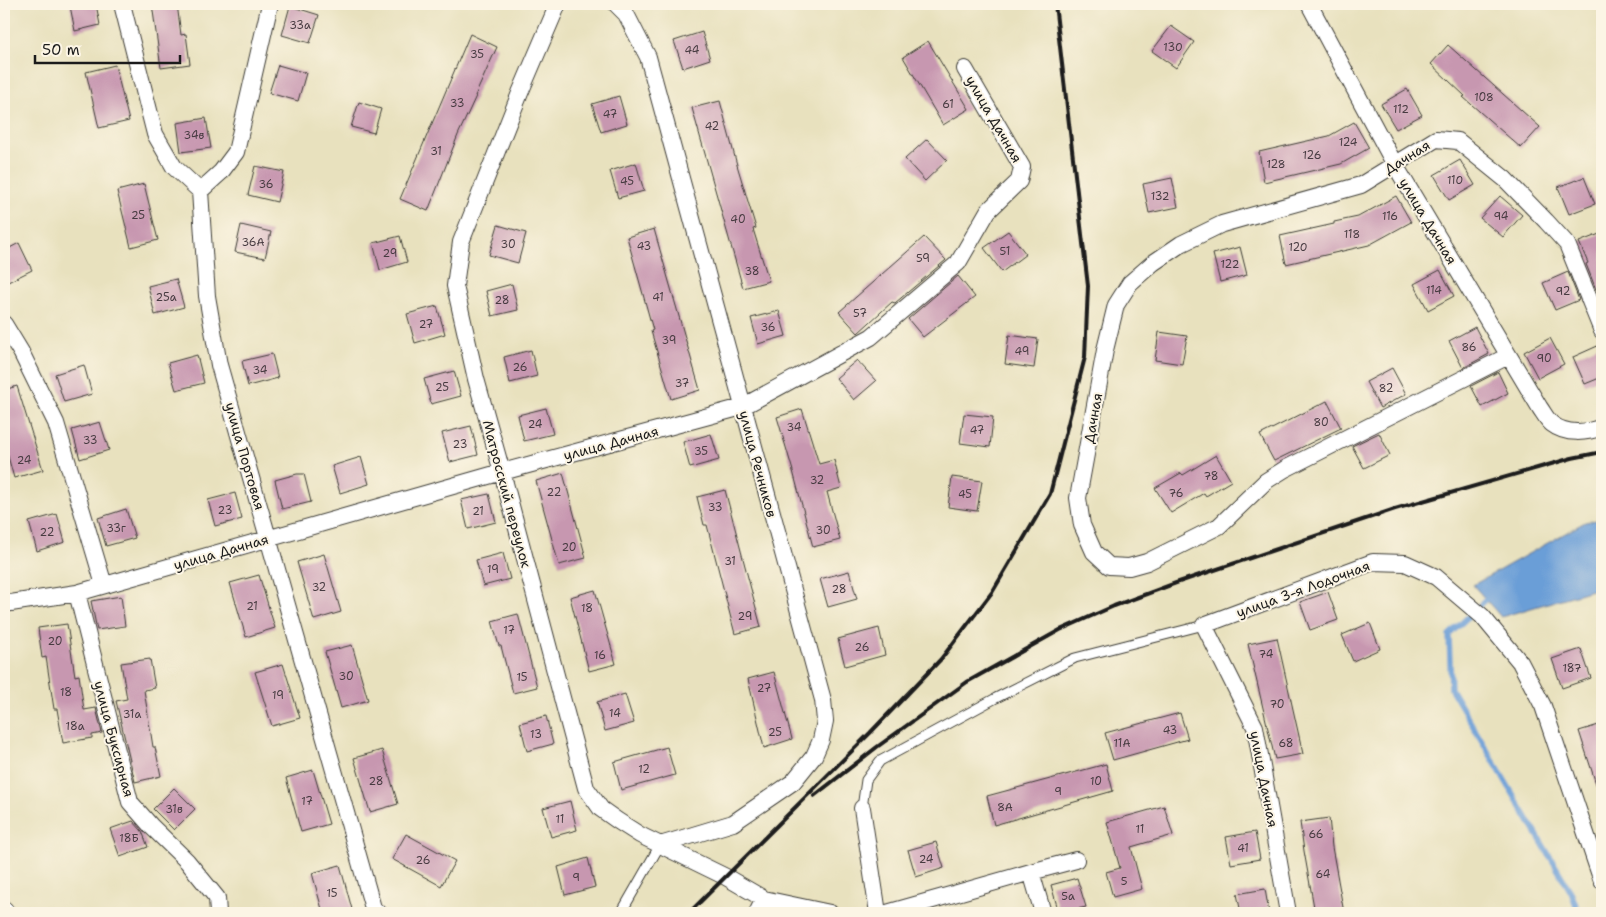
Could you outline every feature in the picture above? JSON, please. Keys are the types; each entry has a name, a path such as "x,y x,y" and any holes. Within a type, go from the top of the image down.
{"street":[{"path":"122,4 155,134 174,167 200,191 221,172 236,152 270,4"},
{"name":"Матросский переулок","path":"558,4 520,93 461,242 454,286 476,380 586,788 601,809 761,906"},
{"name":"улица Речников","path":"616,4 626,14 648,57 823,700 825,721 821,740 814,756 793,782 733,822 660,844"},
{"name":"улица Дачная","path":"1309,4 1395,165 1508,356"},
{"name":"улица Дачная","path":"4,604 76,593 502,472 742,407 871,337 958,263 988,211 1019,181 1022,167 965,69"},
{"name":"Дачная","path":"1508,356 1285,469 1266,481 1219,526 1147,562 1128,567 1109,566 1094,552 1082,525 1078,498 1105,350 1116,305 1130,283 1153,263 1181,244 1222,224 1361,185 1436,139 1458,141 1505,179 1567,244 1602,331"},
{"name":"улица Портовая","path":"200,191 207,296 219,365 373,908 378,913"},
{"path":"4,324 21,352 56,423 104,585"},
{"path":"1508,356 1552,424 1573,433 1594,431 1602,427"},
{"name":"улица 3-я Лодочная","path":"1204,625 1373,562 1405,562 1436,577 1482,616 1520,662 1543,706 1602,881"},
{"name":"улица Буксирная","path":"76,593 130,802 151,826 188,861 217,898 218,913"},
{"name":"улица Дачная","path":"1204,625 1254,728 1288,913"},
{"path":"862,808 878,913"},
{"path":"887,913 1076,860"},
{"path":"1032,872 1043,913"},
{"path":"761,906 830,913"},
{"path":"4,909 7,913"}],"lane":[{"path":"862,808 866,780 880,761 996,698 1075,658 1204,625"},
{"path":"621,913 660,844"}],"water":[{"path":"1602,519 1602,587 1501,617 1473,585 1585,522"}],"building":[{"path":"96,4 100,25 75,31 70,6"},
{"path":"152,4 177,4 181,35 186,34 190,64 161,68"},
{"path":"290,6 319,15 310,43 282,35"},
{"path":"1171,26 1194,42 1176,68 1152,51"},
{"path":"702,32 710,59 683,68 674,41"},
{"path":"470,34 497,47 458,135 428,211 400,199"},
{"path":"928,41 969,109 943,125 903,57"},
{"path":"1448,45 1540,127 1521,148 1463,97 1465,96 1431,64"},
{"path":"115,65 129,121 99,128 86,72"},
{"path":"278,65 306,73 298,101 269,93"},
{"path":"1407,89 1422,115 1396,129 1381,104"},
{"path":"619,96 627,124 601,132 592,104"},
{"path":"720,101 756,228 753,229 769,281 743,288 692,108"},
{"path":"359,102 381,109 374,133 351,127"},
{"path":"206,118 211,148 181,152 177,123"},
{"path":"1354,122 1369,148 1341,164 1264,182 1259,152 1329,136"},
{"path":"927,139 947,160 925,181 905,159"},
{"path":"1460,160 1475,185 1449,200 1434,175"},
{"path":"636,163 644,191 618,198 610,171"},
{"path":"255,166 284,172 277,202 248,195"},
{"path":"1584,177 1595,204 1569,214 1558,187"},
{"path":"1172,178 1178,207 1149,213 1143,184"},
{"path":"144,184 158,240 131,247 117,191"},
{"path":"1396,196 1411,222 1369,245 1286,264 1280,236 1358,217"},
{"path":"1500,196 1522,215 1503,237 1480,218"},
{"path":"241,225 271,232 265,258 235,252"},
{"path":"498,225 526,233 518,263 489,255"},
{"path":"654,229 700,390 671,399 627,237"},
{"path":"1008,231 1026,254 1002,272 984,248"},
{"path":"1602,233 1602,296 1600,290 1597,292 1579,242"},
{"path":"400,236 407,262 380,270 373,243"},
{"path":"924,237 946,260 895,303 892,302 858,333 839,312"},
{"path":"19,243 32,270 4,284 4,251"},
{"path":"1240,247 1247,275 1220,282 1213,254"},
{"path":"1440,270 1454,296 1428,310 1414,284"},
{"path":"1568,272 1579,300 1555,310 1543,283"},
{"path":"958,276 975,297 923,337 908,319"},
{"path":"176,279 184,307 155,315 148,286"},
{"path":"512,284 518,310 492,316 486,291"},
{"path":"437,306 445,334 415,343 407,314"},
{"path":"779,311 786,336 758,344 751,318"},
{"path":"1475,327 1489,354 1463,368 1449,341"},
{"path":"1159,332 1187,336 1182,364 1155,360"},
{"path":"1009,335 1038,339 1034,368 1005,364"},
{"path":"1550,338 1564,364 1538,378 1524,352"},
{"path":"1602,344 1602,377 1585,384 1573,357"},
{"path":"531,350 537,376 510,383 504,357"},
{"path":"272,354 278,378 248,386 242,361"},
{"path":"197,355 204,383 176,390 168,363"},
{"path":"857,360 876,381 854,400 836,378"},
{"path":"84,365 92,394 64,402 55,374"},
{"path":"1392,368 1406,394 1380,408 1366,382"},
{"path":"454,371 461,396 431,404 424,379"},
{"path":"1498,372 1508,393 1482,407 1471,386"},
{"path":"17,386 43,470 14,478 4,442 4,390"},
{"path":"1327,401 1341,428 1274,461 1260,435"},
{"path":"546,408 553,434 524,441 518,415"},
{"path":"802,409 819,464 834,460 841,488 827,492 840,540 813,547 777,417"},
{"path":"964,414 993,417 990,447 960,443"},
{"path":"100,422 109,450 80,459 72,430"},
{"path":"471,426 478,455 450,462 442,433"},
{"path":"1379,433 1390,455 1364,468 1352,446"},
{"path":"711,434 719,460 690,468 683,442"},
{"path":"1216,455 1231,481 1206,496 1204,493 1171,513 1155,488 1181,473 1183,475"},
{"path":"361,457 369,484 340,493 332,466"},
{"path":"563,473 586,558 559,565 536,481"},
{"path":"304,474 311,502 282,509 275,480"},
{"path":"952,477 982,481 977,511 948,507"},
{"path":"725,490 761,627 735,634 707,525 704,525 697,497"},
{"path":"235,493 242,519 215,526 208,500"},
{"path":"489,494 496,522 468,529 461,500"},
{"path":"126,509 135,538 106,546 98,518"},
{"path":"57,514 65,542 37,551 29,522"},
{"path":"503,553 510,579 483,586 476,560"},
{"path":"324,554 341,612 314,620 297,562"},
{"path":"849,571 857,599 828,607 820,579"},
{"path":"259,575 275,628 246,637 230,583"},
{"path":"595,590 616,664 589,671 570,597"},
{"path":"1328,592 1338,620 1310,630 1300,602"},
{"path":"121,596 125,626 97,630 91,601"},
{"path":"518,614 537,687 513,693 501,646 499,646 492,621"},
{"path":"1370,623 1380,649 1353,661 1342,635"},
{"path":"67,624 75,676 79,675 84,710 96,708 102,733 92,735 92,738 63,743 57,709 54,709 46,657 42,658 38,628"},
{"path":"879,628 885,655 845,666 838,639"},
{"path":"1277,638 1303,754 1275,759 1248,644"},
{"path":"352,645 368,700 341,708 325,652"},
{"path":"1581,649 1591,678 1562,688 1552,659"},
{"path":"150,659 155,688 144,690 153,747 155,747 161,776 135,782 116,701 127,699 121,663"},
{"path":"283,664 300,718 272,726 255,672"},
{"path":"774,672 792,739 764,748 748,679"},
{"path":"625,694 634,723 605,731 597,702"},
{"path":"1180,713 1188,739 1113,760 1105,733"},
{"path":"546,716 553,744 527,751 520,723"},
{"path":"1602,724 1602,793 1599,793 1579,731"},
{"path":"667,747 675,775 621,790 614,762"},
{"path":"382,750 398,804 370,812 354,758"},
{"path":"1106,764 1113,791 994,825 987,796"},
{"path":"313,770 329,824 301,832 286,778"},
{"path":"174,788 195,809 174,830 153,809"},
{"path":"570,801 577,830 551,837 543,808"},
{"path":"1164,806 1173,835 1131,847 1142,889 1113,897 1106,872 1120,868 1107,822"},
{"path":"1329,818 1332,847 1344,913 1315,913 1304,851 1300,822"},
{"path":"133,821 142,831 148,847 120,857 110,829"},
{"path":"1255,832 1260,859 1231,864 1226,837"},
{"path":"406,834 455,861 441,886 392,859"},
{"path":"936,842 944,868 916,877 908,850"},
{"path":"588,858 595,887 565,895 558,867"},
{"path":"340,865 353,913 323,913 312,873"},
{"path":"1077,878 1086,907 1059,913 1051,885"},
{"path":"1265,889 1269,913 1241,913 1237,894"}],"waterway":[{"path":"1491,595 1449,635 1451,689 1571,892 1579,913"}],"railway":[{"path":"689,913 870,733 941,659 993,591 1050,494 1085,357 1088,286 1055,4"},
{"path":"814,796 877,747 967,682 1060,630 1114,606 1176,583 1395,509 1572,458 1602,452"}]}
